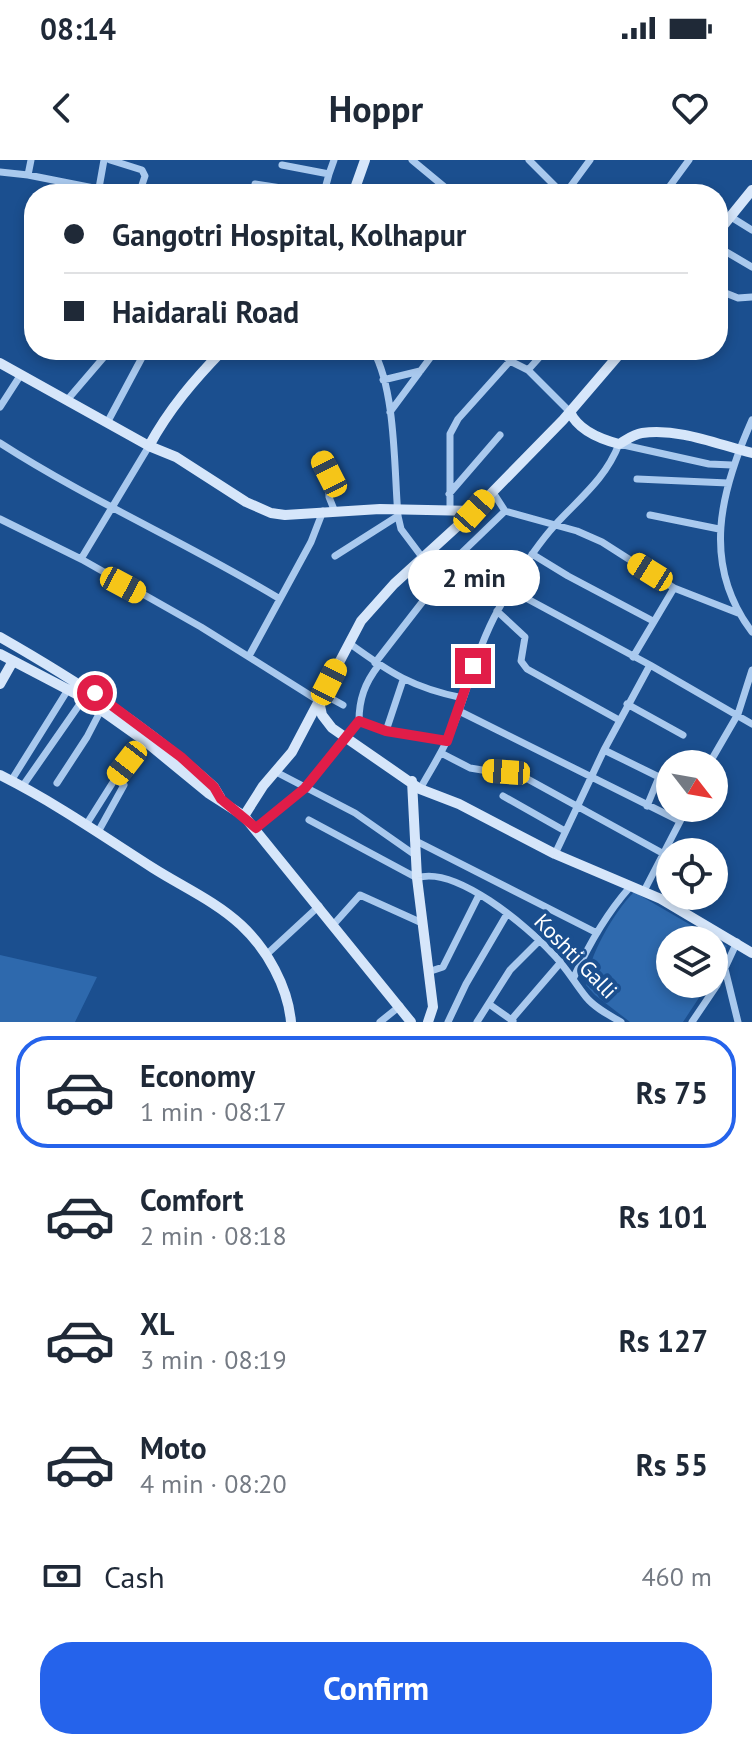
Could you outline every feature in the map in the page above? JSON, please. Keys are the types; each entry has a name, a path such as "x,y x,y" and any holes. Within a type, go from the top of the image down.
{"street":[{"path":"28,175 31,160"},
{"path":"100,184 107,160 142,170 145,176 142,184"},
{"path":"326,184 334,160"},
{"path":"357,184 365,160"},
{"path":"412,160 441,184"},
{"path":"529,160 553,184"},
{"path":"571,184 590,160"},
{"path":"671,184 689,160"},
{"path":"282,165 329,174"},
{"path":"0,172 77,184"},
{"path":"728,220 752,190"},
{"path":"731,217 752,230"},
{"path":"728,253 752,267"},
{"path":"728,294 738,298 752,297"},
{"path":"68,399 101,360"},
{"path":"107,423 141,360"},
{"path":"81,559 165,417 214,360"},
{"path":"378,360 390,412 397,513 401,529 422,557"},
{"path":"390,412 428,360"},
{"path":"528,370 537,360"},
{"path":"244,816 292,752 361,621 422,557 474,511 570,412 614,360"},
{"path":"450,510 450,434 458,419 510,361 528,370 570,412 575,423 599,436 619,444 709,464 732,465"},
{"path":"0,363 149,446 176,457 224,489 271,513 474,511"},
{"path":"383,380 420,371"},
{"path":"0,407 20,376"},
{"path":"752,420 732,465 719,529 726,586 738,613 752,632"},
{"path":"428,1022 433,1007 415,855 416,785 447,741 497,611 532,554 605,472 619,444 639,433 686,435 752,453"},
{"path":"449,494 500,435"},
{"path":"0,443 111,509 241,575 280,599"},
{"path":"319,455 329,474 329,497 335,512"},
{"path":"637,479 728,483"},
{"path":"492,491 505,511 577,531 602,542 674,588 738,613"},
{"path":"249,656 311,542 323,511"},
{"path":"447,567 505,511"},
{"path":"335,556 397,513"},
{"path":"650,515 719,529"},
{"path":"0,519 81,559 321,697 343,705"},
{"path":"532,554 653,621"},
{"path":"256,828 305,788 359,721 359,702 377,664 434,587"},
{"path":"633,657 674,588"},
{"path":"511,590 752,724"},
{"path":"497,611 525,637 521,661 527,669 619,720"},
{"path":"0,637 81,684 153,734 214,787 221,799"},
{"path":"349,643 403,680 463,698"},
{"path":"0,684 21,649"},
{"path":"0,654 69,688 146,742 208,793 244,816 411,1022"},
{"path":"555,854 627,704 650,665"},
{"path":"717,750 738,714 752,670"},
{"path":"386,731 403,680"},
{"path":"11,781 69,688"},
{"path":"321,697 325,721 344,738 416,785 555,854 661,899 752,953"},
{"path":"22,787 84,698"},
{"path":"627,704 683,735"},
{"path":"57,783 101,710"},
{"path":"459,711 656,810"},
{"path":"359,721 386,731 447,741"},
{"path":"86,825 115,779 146,742"},
{"path":"604,750 659,777 647,806"},
{"path":"441,753 470,768 524,777 656,850"},
{"path":"276,772 355,813 415,855"},
{"path":"0,775 98,832 241,925 266,955 288,1001 291,1022"},
{"path":"98,832 124,785 115,779"},
{"path":"503,796 565,831"},
{"name":"Koshti Galli","path":"309,820 417,878 436,876 479,895 539,941 574,977 587,998 621,1022"},
{"path":"414,840 597,933"},
{"path":"644,891 656,869"},
{"path":"574,977 611,908 630,887"},
{"path":"334,924 360,895 422,923"},
{"path":"428,972 443,967 479,895"},
{"path":"266,955 319,906"},
{"path":"448,1022 466,984 507,914"},
{"path":"477,1022 510,970 539,941"},
{"path":"728,961 737,942"},
{"path":"489,1004 513,1021 561,962"},
{"path":"728,980 738,1022"},
{"path":"692,1022 708,998"},
{"path":"380,1022 401,1006"}],"shaded area":[{"path":"634,892 656,905 656,910 665,910 693,926 656,926 656,998 699,998 683,1022 630,1022 586,985 592,961 618,911"},
{"path":"0,955 97,977 75,1022 0,1022"}],"route":[{"path":"95,693 181,757 214,787 221,799 256,828 305,788 359,721 386,731 447,741 473,666"}]}
